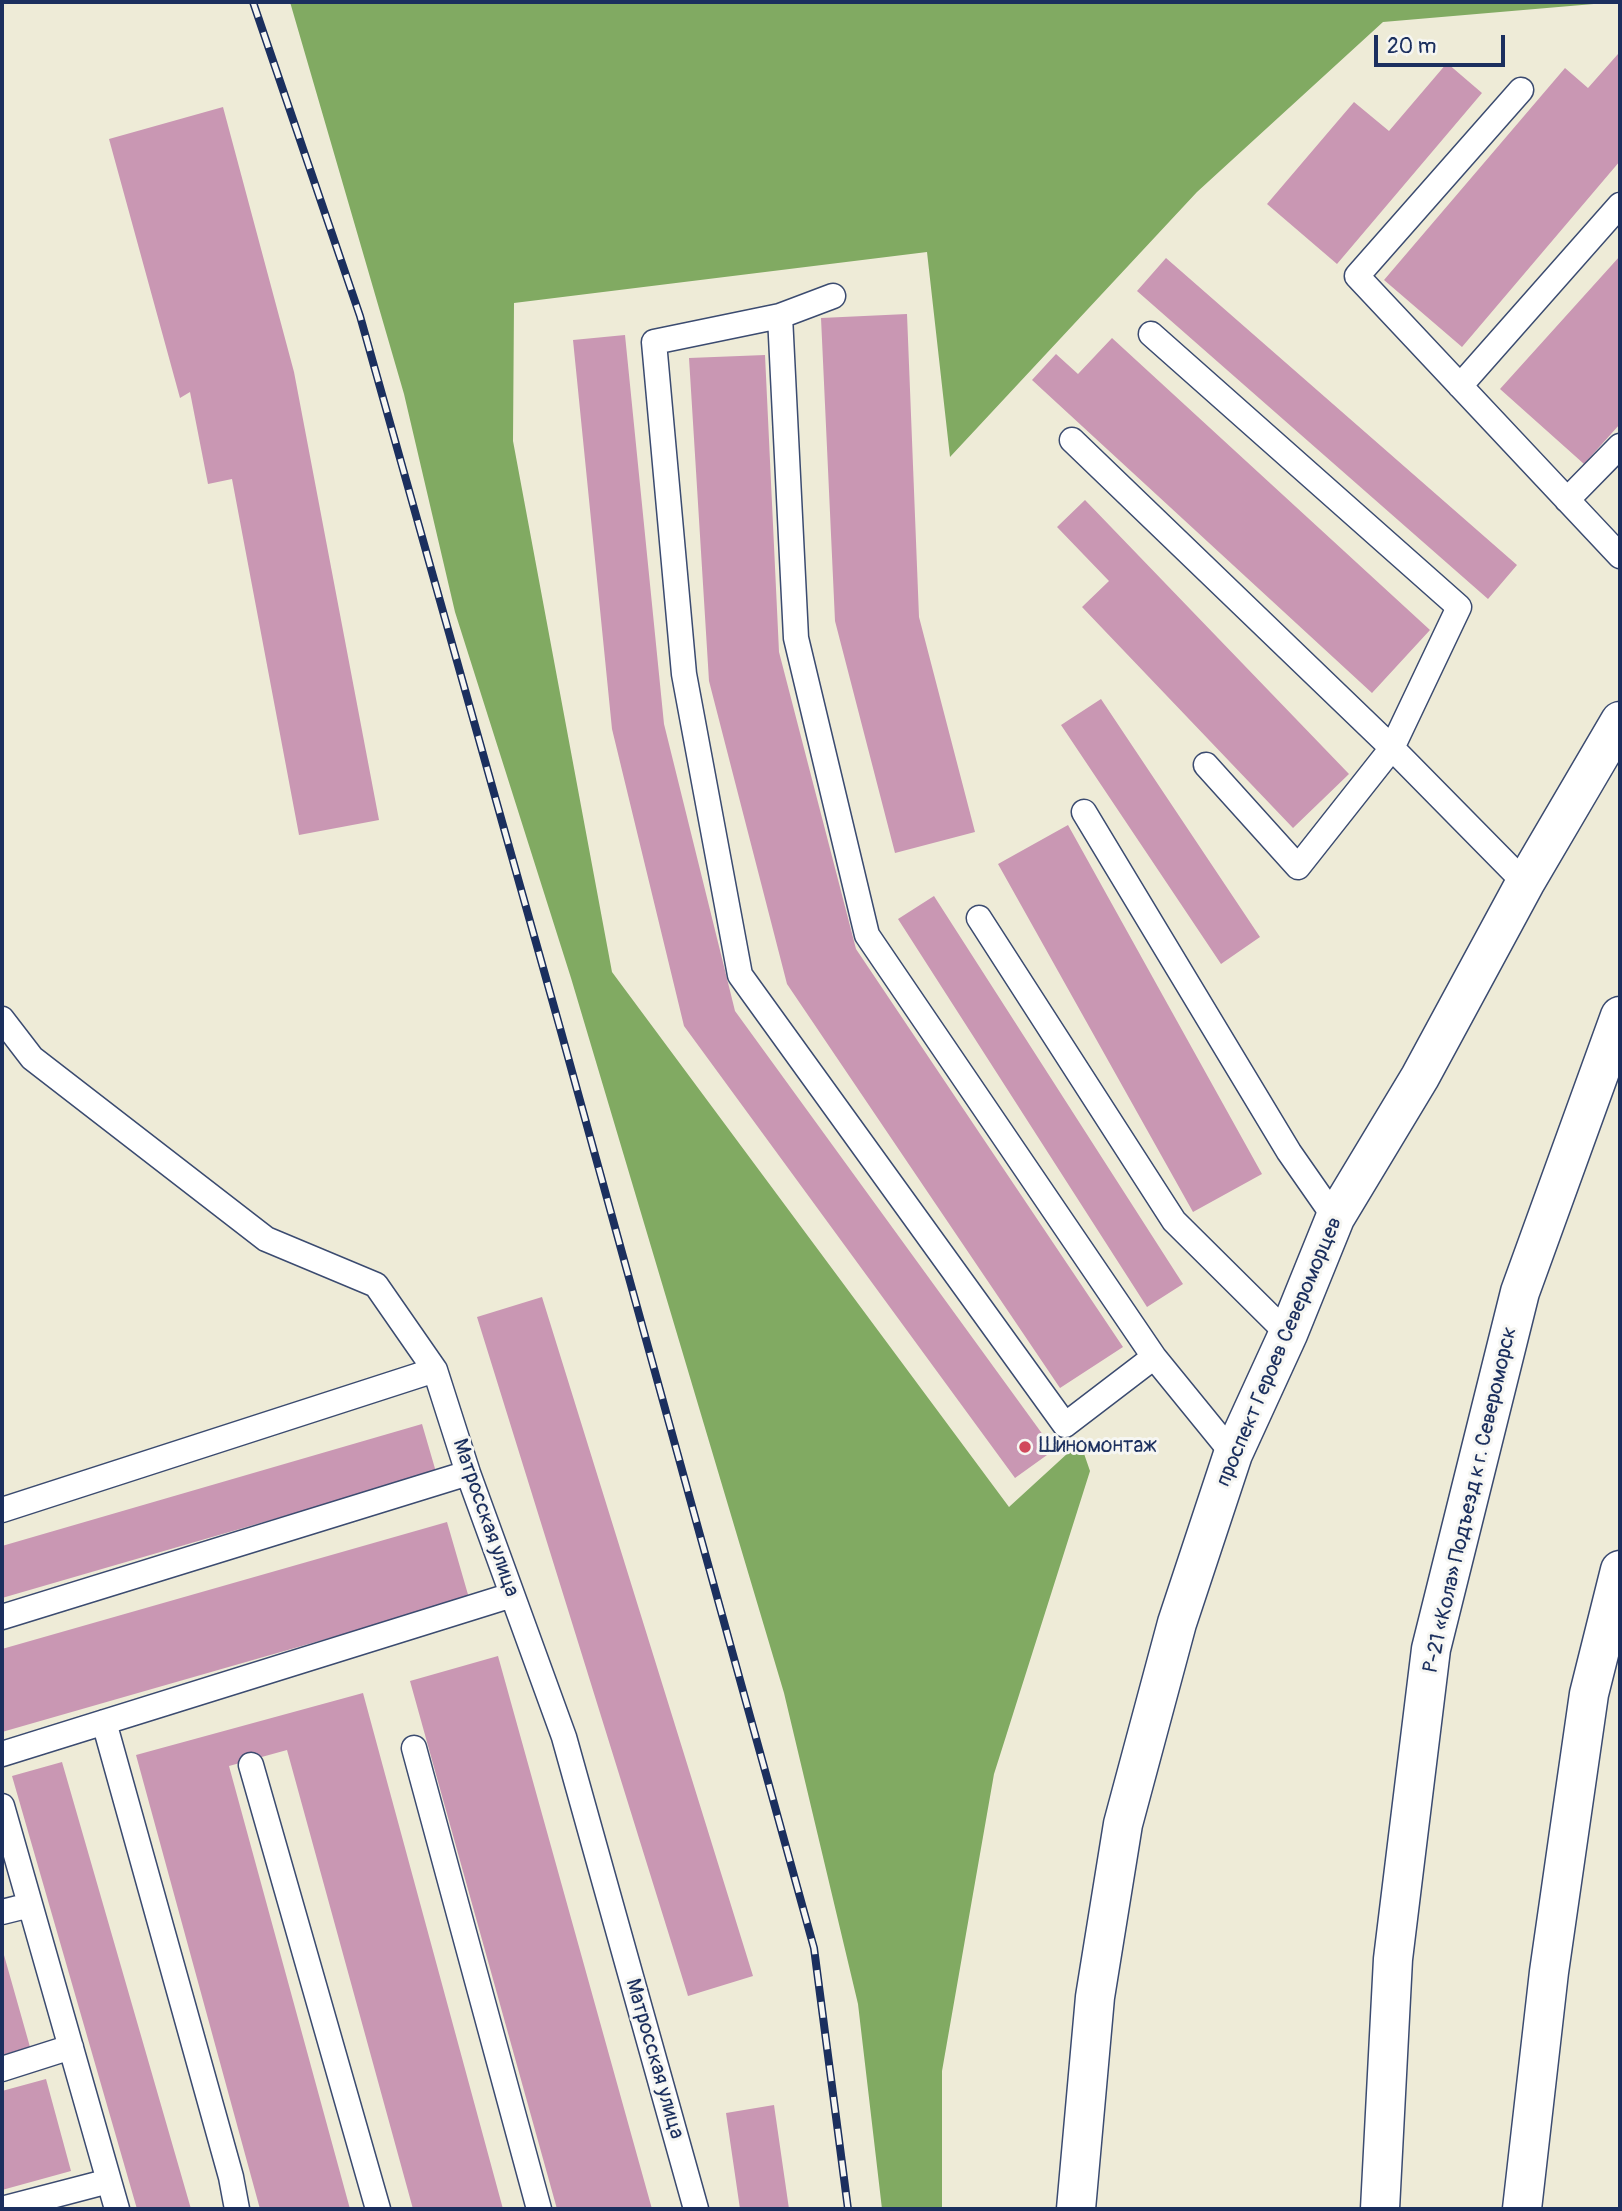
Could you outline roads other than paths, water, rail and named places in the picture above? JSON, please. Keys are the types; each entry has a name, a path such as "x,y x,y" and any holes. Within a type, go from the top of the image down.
{"main road":[{"name":"проспект Героев Североморцев","path":"1076,2209 1095,1997 1123,1824 1177,1623 1233,1454 1288,1334 1335,1218 1420,1077 1525,884 1620,721"},
{"name":"Р-21 «Кола» Подъезд к г. Североморск","path":"1380,2209 1393,1959 1431,1648 1520,1293 1620,1016"},
{"path":"1522,2209 1549,1972 1589,1694 1620,1570"}],"lane":[{"path":"1521,90 1357,276 1620,556"},
{"path":"1460,386 1620,205"},
{"path":"832,296 780,316 653,342 684,674 740,975 1065,1426 1154,1357"},
{"path":"780,316 796,638 867,935 1154,1357 1233,1454"},
{"path":"1151,334 1459,607 1392,748 1298,867 1206,765"},
{"path":"1072,440 1392,748 1525,884"},
{"path":"1567,500 1620,446"},
{"path":"1084,811 1289,1152 1335,1218"},
{"path":"979,918 1174,1221 1288,1334"},
{"name":"Матросская улица","path":"2,1019 32,1058 266,1239 376,1285 435,1370 468,1473 564,1738 696,2209"},
{"path":"2,1510 435,1370"},
{"path":"2,1617 468,1473"},
{"path":"2,1754 512,1595"},
{"path":"104,1722 231,2177 237,2209"},
{"path":"414,1748 539,2209"},
{"path":"251,1765 379,2209"},
{"path":"2,1806 117,2209"},
{"path":"2,1912 30,1905"},
{"path":"2,2069 71,2047"},
{"path":"2,2209 109,2181"}],"railway":[{"path":"253,2 360,316 814,1948 848,2209"}],"place":[{"name":"Шиномонтаж","path":"1025,1447"}]}
